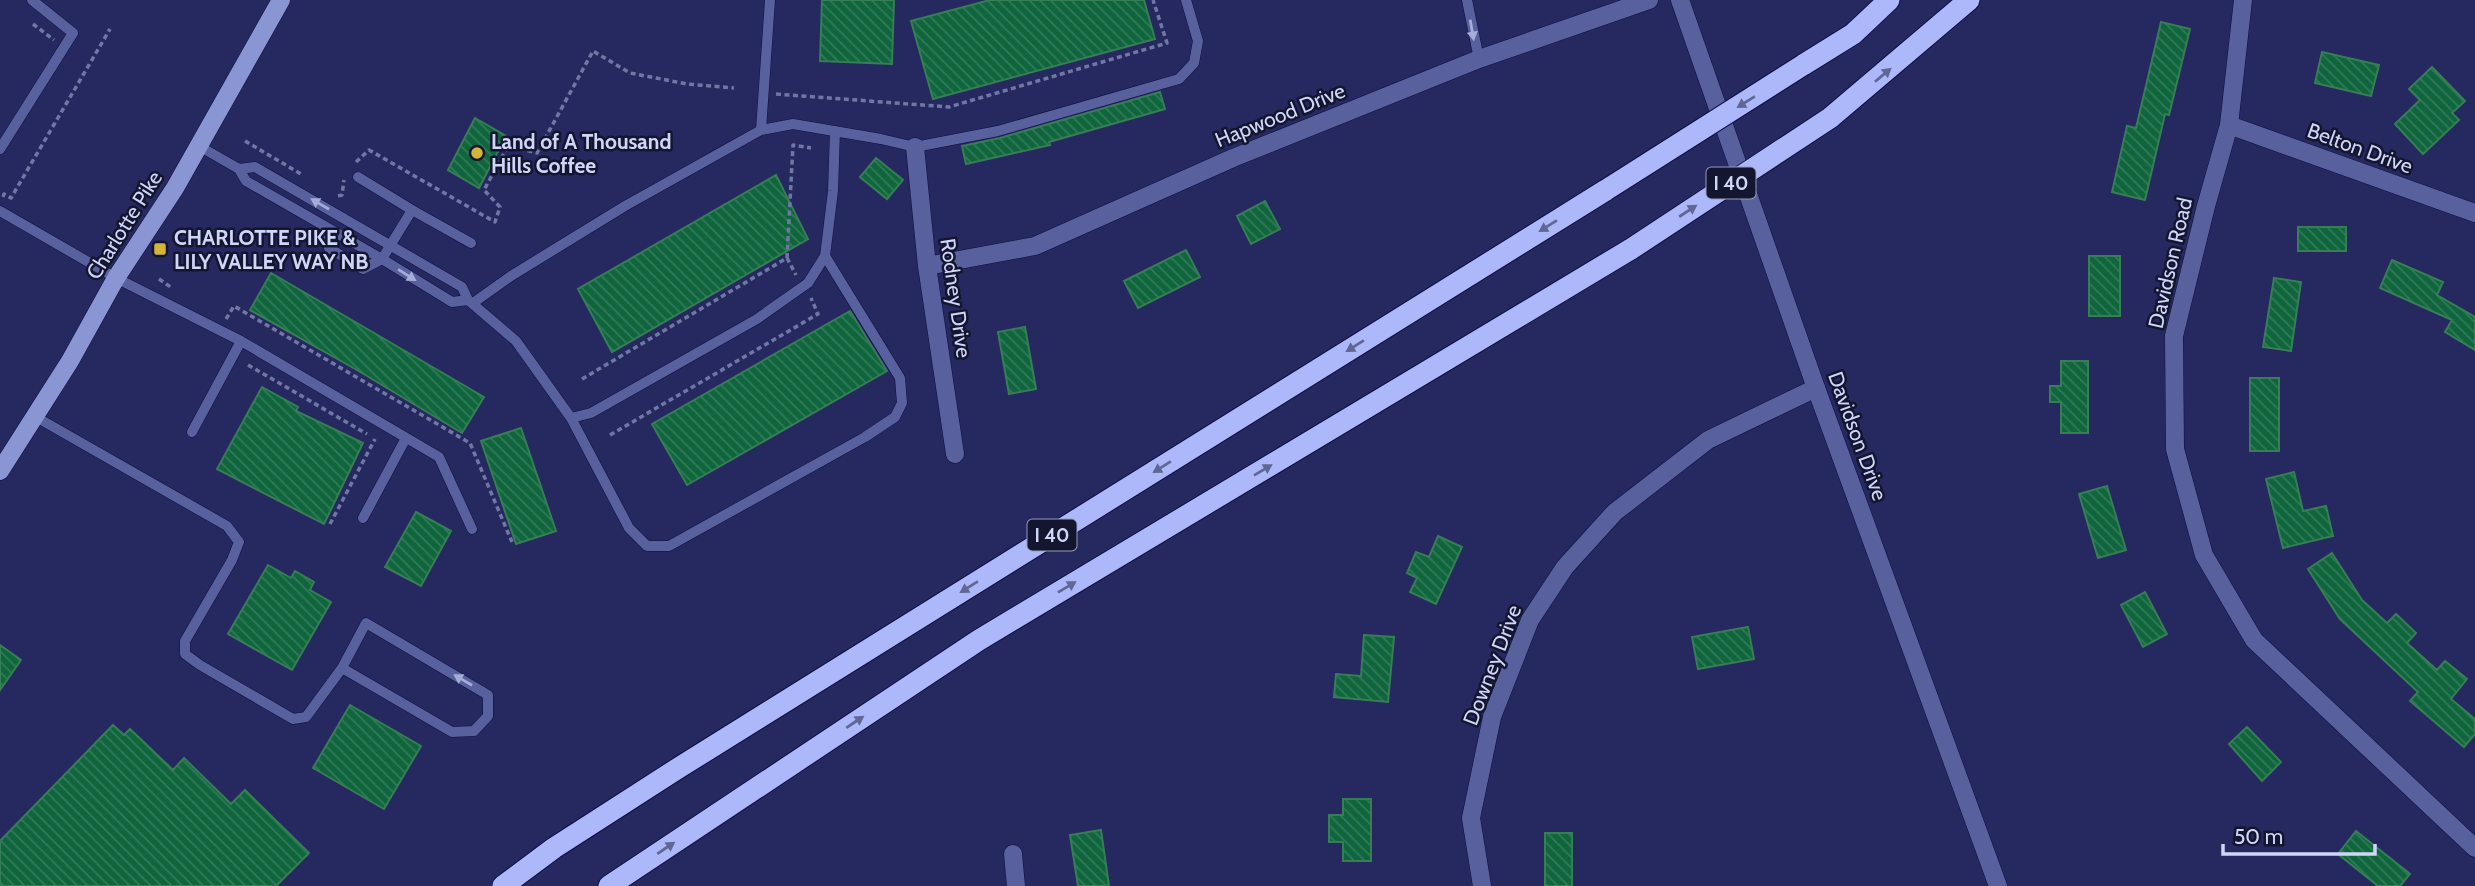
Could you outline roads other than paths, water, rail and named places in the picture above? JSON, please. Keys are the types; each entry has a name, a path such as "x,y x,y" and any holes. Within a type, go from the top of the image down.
{"highway":[{"name":"I 40","path":"503,886 554,848 680,767 1853,34 1889,0"},
{"name":"I 40","path":"609,886 979,640 1631,249 1830,118 1969,0"}],"main road":[{"name":"Charlotte Pike","path":"0,471 36,417 116,278 175,188 281,0"}],"street":[{"name":"Hapwood Drive","path":"927,266 1035,246 1233,158 1479,60 1649,0"},
{"name":"Davidson Drive","path":"1680,0 1815,388 1998,886"},
{"name":"Davidson Road","path":"2243,0 2229,125 2174,335 2175,449 2204,555 2253,640 2475,848"},
{"name":"Belton Drive","path":"2229,125 2475,214"},
{"name":"Rodney Drive","path":"915,147 927,266 955,454"},
{"name":"Downey Drive","path":"1482,886 1471,818 1492,717 1530,620 1565,567 1615,512 1708,440 1815,388"},
{"path":"1013,854 1016,886"}],"lane":[{"path":"0,149 72,33 32,0"},
{"path":"761,130 770,0"},
{"path":"199,146 239,169 246,181 452,302 470,301 625,206 761,130 793,124 915,147 998,131 1179,79 1194,63 1198,41 1186,0"},
{"path":"1467,0 1479,60"},
{"path":"571,418 591,413 757,319 808,283 825,256 833,191 835,131"},
{"path":"239,169 255,167 462,287 470,301 516,341 571,418 629,528 647,546 669,546 865,437 895,417 902,403 900,378 825,256"},
{"path":"353,175 471,243"},
{"path":"326,227 329,248 363,269 382,259 412,210"},
{"path":"0,211 116,278 241,341 439,457 472,529"},
{"path":"192,432 241,341"},
{"path":"36,417 227,526 239,542 186,641 186,654 200,665 293,719 306,717 342,668 366,623 488,695 488,716 474,731 452,733 342,668"},
{"path":"363,518 406,438"}],"place":[{"name":"Land of A Thousand Hills Coffee","path":"477,153"},
{"name":"CHARLOTTE PIKE & LILY VALLEY WAY NB","path":"160,249"}]}
